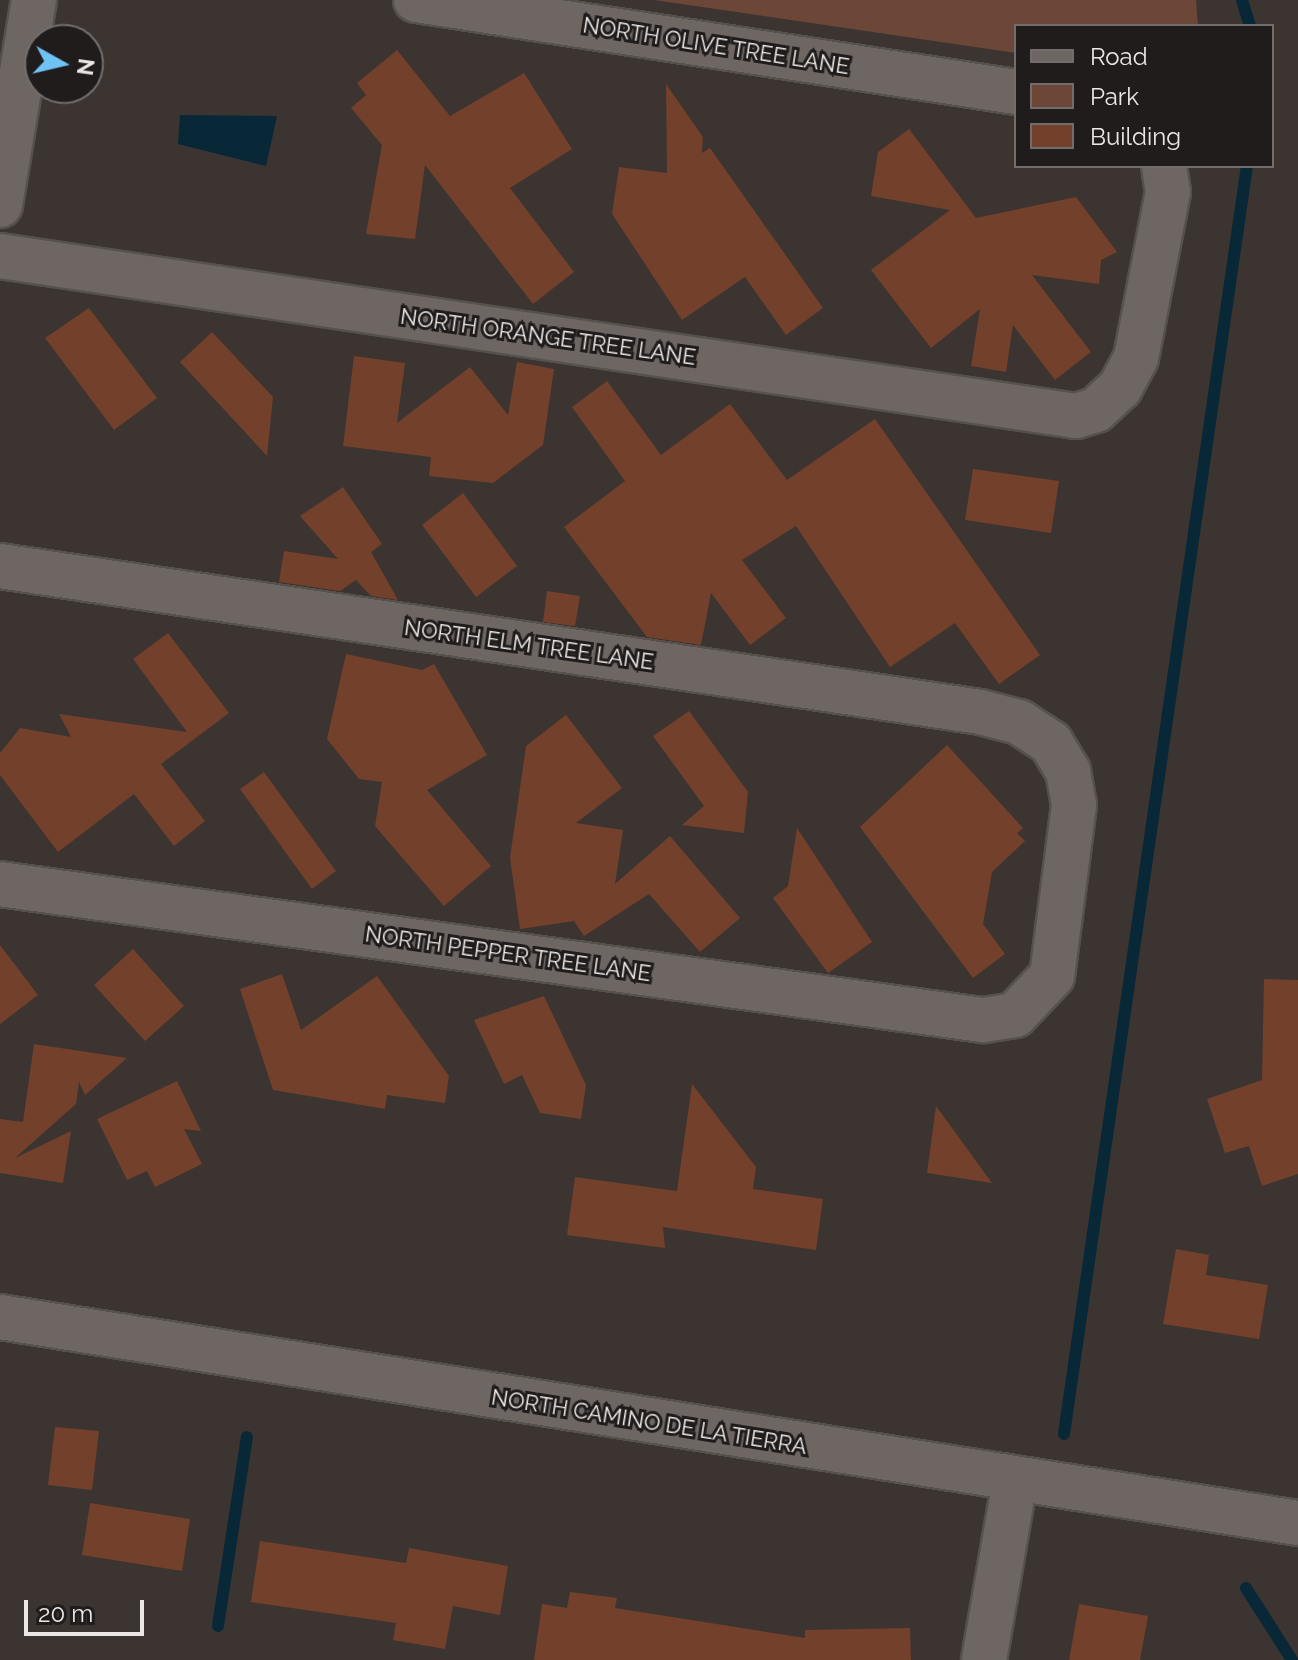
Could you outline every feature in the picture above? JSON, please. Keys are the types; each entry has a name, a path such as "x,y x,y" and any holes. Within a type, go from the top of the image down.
{"street":[{"path":"0,205 34,0"},
{"name":"NORTH OLIVE TREE LANE","path":"416,0 1014,92"},
{"name":"NORTH ORANGE TREE LANE","path":"0,256 1076,416 1096,410 1120,388 1145,327 1168,192 1164,168"},
{"name":"NORTH ELM TREE LANE","path":"0,566 980,712 1019,722 1051,743 1068,771 1073,852 1052,976 1015,1015"},
{"name":"NORTH PEPPER TREE LANE","path":"0,884 982,1020 1015,1015"},
{"name":"NORTH CAMINO DE LA TIERRA","path":"0,1317 1015,1481 1298,1523"},
{"path":"984,1660 1015,1481"}],"green space":[{"path":"654,0 1196,0 1198,24 1014,24 1014,53"}],"water":[{"path":"180,115 277,116 266,166 178,144"}],"building":[{"path":"397,50 450,116 524,73 572,149 510,188 574,272 533,304 425,165 415,239 366,234 382,145 351,108 366,95 357,83"},
{"path":"666,84 703,137 702,153 710,148 823,308 786,335 745,277 682,320 612,214 619,167 667,173"},
{"path":"909,129 976,218 1076,197 1117,252 1101,260 1099,284 1032,275 1091,352 1055,380 1013,325 1006,372 971,366 980,309 931,348 871,270 950,210 871,196 878,152"},
{"path":"89,308 157,398 114,430 45,338"},
{"path":"212,332 273,397 267,456 180,362"},
{"path":"354,356 405,363 397,423 470,367 508,415 517,362 554,369 543,445 493,483 429,476 431,457 343,446"},
{"path":"607,381 661,455 730,404 787,480 875,419 1040,655 999,684 955,623 890,667 796,526 742,560 786,618 750,645 711,593 701,645 647,637 564,527 625,481 572,407"},
{"path":"973,469 1059,481 1051,533 965,520"},
{"path":"343,487 382,544 371,552 398,600 371,596 356,580 340,591 279,582 284,551 338,559 300,516"},
{"path":"463,493 517,566 476,597 422,525"},
{"path":"547,591 580,596 575,626 543,622"},
{"path":"168,633 229,713 161,764 205,821 174,846 134,794 58,852 0,775 0,753 20,728 71,737 59,714 187,732 133,659"},
{"path":"346,654 422,670 434,664 487,755 427,790 491,866 444,906 375,826 382,782 359,779 327,739"},
{"path":"689,711 748,792 744,833 682,825 704,806 653,736"},
{"path":"566,715 622,788 576,823 623,830 615,884 670,836 740,918 700,952 649,894 584,936 574,921 520,929 510,858 526,746"},
{"path":"947,745 1023,828 1017,833 1025,841 992,872 983,924 1005,954 973,978 860,827"},
{"path":"264,772 336,871 312,889 240,789"},
{"path":"797,828 872,942 828,973 773,898 788,886"},
{"path":"0,945 38,995 0,1024"},
{"path":"133,949 184,1006 145,1041 94,985"},
{"path":"282,974 301,1030 377,976 449,1076 445,1103 387,1095 385,1109 273,1090 240,989"},
{"path":"1264,979 1298,980 1298,1174 1262,1186 1249,1146 1225,1153 1207,1099 1262,1080"},
{"path":"544,996 586,1085 581,1119 540,1113 522,1075 504,1084 474,1020"},
{"path":"34,1044 127,1058 85,1095 79,1082 76,1104 15,1158 71,1131 63,1183 0,1173 0,1119 23,1122"},
{"path":"177,1081 201,1131 184,1129 202,1164 155,1187 147,1171 127,1180 97,1119"},
{"path":"692,1084 756,1167 753,1189 823,1199 816,1250 663,1227 665,1248 567,1235 575,1177 677,1191"},
{"path":"936,1106 992,1183 927,1173"},
{"path":"1176,1249 1209,1255 1206,1275 1268,1285 1259,1339 1163,1324"},
{"path":"55,1427 99,1431 92,1490 48,1485"},
{"path":"90,1503 190,1519 182,1571 82,1555"},
{"path":"260,1541 406,1563 409,1548 508,1566 500,1615 453,1606 445,1649 393,1640 396,1623 251,1602"},
{"path":"570,1592 617,1598 615,1608 805,1638 805,1630 910,1628 911,1660 534,1660 542,1604 567,1608"},
{"path":"1079,1604 1148,1616 1140,1660 1069,1660"}],"waterway":[{"path":"1242,0 1249,24"},
{"path":"1064,1434 1247,168"},
{"path":"218,1626 247,1437"},
{"path":"1246,1588 1292,1660"}]}
